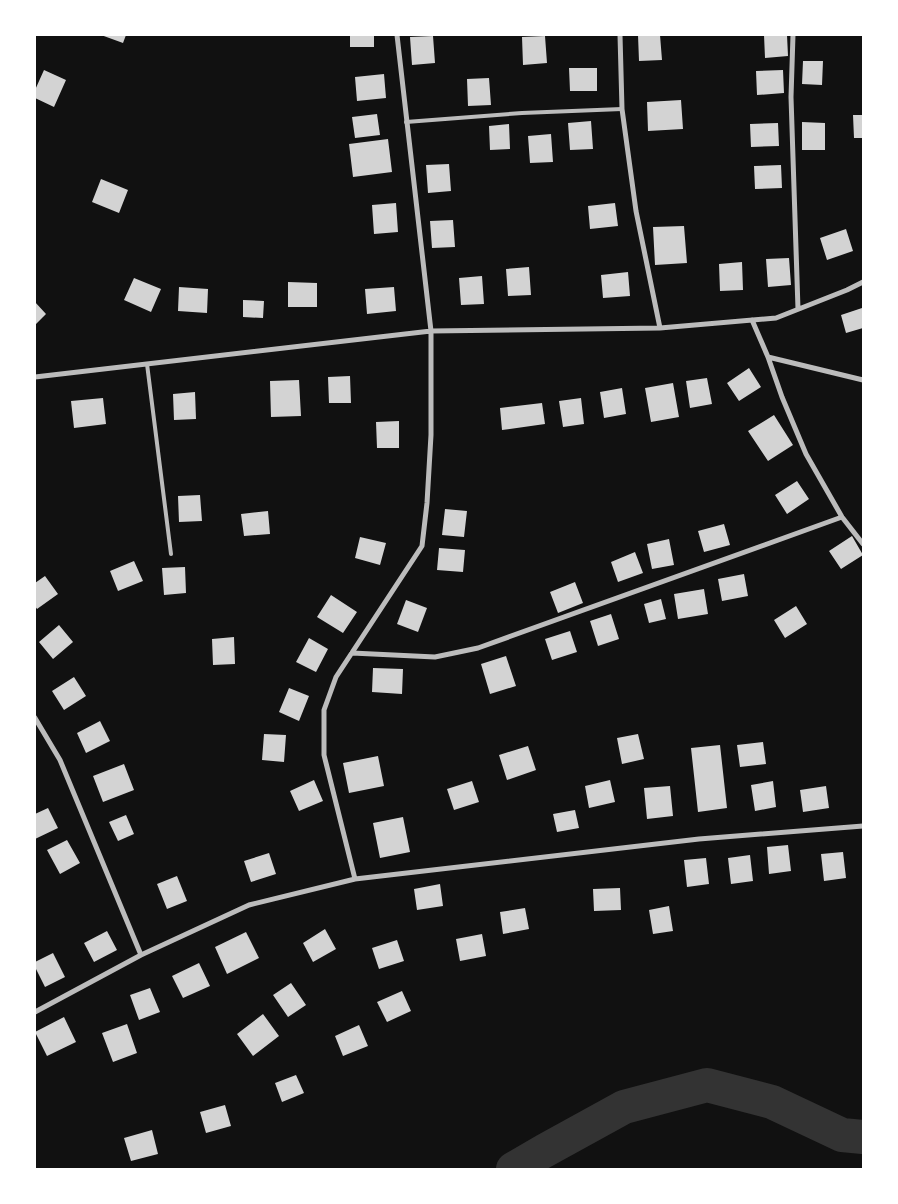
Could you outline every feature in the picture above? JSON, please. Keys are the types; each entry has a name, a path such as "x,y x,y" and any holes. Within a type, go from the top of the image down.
{"street":[{"path":"355,879 324,755 324,710 336,677 422,546 427,503 431,435 430,331 397,35"},
{"path":"620,35 622,109 636,211 660,328"},
{"path":"793,35 791,97 798,309"},
{"path":"35,377 430,331 660,328 776,318 863,282"},
{"path":"752,320 806,454 842,517 863,544"},
{"path":"768,357 863,380"},
{"path":"352,652 435,657 478,648 842,517"},
{"path":"35,718 60,760 141,954"},
{"path":"35,1012 141,954 249,905 355,879 699,839 863,826"}],"lane":[{"path":"406,122 522,113 622,109"},
{"path":"147,364 171,554"}],"building":[{"path":"101,35 126,35 123,43"},
{"path":"350,35 374,35 374,47 350,47"},
{"path":"638,35 660,35 662,60 639,61"},
{"path":"764,35 787,35 788,56 765,58"},
{"path":"433,36 435,63 412,65 410,37"},
{"path":"545,36 547,63 523,65 522,37"},
{"path":"803,61 823,61 822,85 802,84"},
{"path":"569,68 597,68 597,91 570,91"},
{"path":"44,70 66,80 54,107 35,98 35,90"},
{"path":"783,70 784,93 757,95 756,71"},
{"path":"384,74 386,98 357,101 355,77"},
{"path":"489,78 491,105 468,106 467,79"},
{"path":"681,100 683,129 648,131 647,102"},
{"path":"377,114 380,135 355,138 352,117"},
{"path":"853,115 863,115 863,138 854,138"},
{"path":"591,121 593,149 570,150 568,123"},
{"path":"802,122 825,123 825,150 802,150"},
{"path":"778,123 779,146 751,147 750,124"},
{"path":"509,124 510,149 490,150 489,126"},
{"path":"551,134 553,162 530,163 528,136"},
{"path":"388,139 392,172 353,177 349,144"},
{"path":"449,164 451,191 428,193 426,165"},
{"path":"781,165 782,188 755,189 754,166"},
{"path":"101,179 128,190 119,213 92,202"},
{"path":"396,203 398,232 374,234 372,205"},
{"path":"615,203 618,226 590,229 588,206"},
{"path":"453,220 455,247 432,248 430,221"},
{"path":"684,226 687,263 655,265 653,227"},
{"path":"846,229 853,251 827,260 820,238"},
{"path":"789,258 791,285 768,287 766,259"},
{"path":"742,262 743,290 720,291 719,264"},
{"path":"529,267 531,295 508,296 506,269"},
{"path":"628,272 630,296 603,298 601,275"},
{"path":"482,276 484,304 461,305 459,278"},
{"path":"134,278 161,289 151,312 124,300"},
{"path":"288,282 317,283 317,307 288,307"},
{"path":"179,287 208,289 207,313 178,311"},
{"path":"394,287 396,311 367,314 365,289"},
{"path":"243,300 264,301 263,318 243,317"},
{"path":"35,302 46,314 35,325"},
{"path":"862,308 863,328 846,333 841,315"},
{"path":"749,368 761,387 739,401 727,383"},
{"path":"350,376 351,403 329,403 328,377"},
{"path":"707,378 712,404 690,408 686,381"},
{"path":"299,380 301,416 271,417 270,381"},
{"path":"673,383 679,417 651,422 645,388"},
{"path":"622,388 626,414 604,418 600,392"},
{"path":"195,392 196,419 174,420 173,394"},
{"path":"103,398 106,424 74,428 71,401"},
{"path":"581,398 584,424 563,427 559,401"},
{"path":"542,403 545,424 502,430 500,408"},
{"path":"774,415 793,445 768,461 748,431"},
{"path":"399,421 399,448 377,448 376,422"},
{"path":"797,481 809,499 787,514 775,495"},
{"path":"200,495 202,521 179,522 178,496"},
{"path":"445,509 467,511 464,537 442,535"},
{"path":"268,511 270,534 244,536 241,514"},
{"path":"724,524 730,545 704,552 698,531"},
{"path":"852,536 863,555 841,569 829,551"},
{"path":"360,537 386,543 380,565 355,558"},
{"path":"669,539 674,565 652,569 647,544"},
{"path":"439,548 465,550 463,572 437,570"},
{"path":"635,552 643,573 618,582 611,562"},
{"path":"134,561 143,581 118,591 110,571"},
{"path":"185,567 186,593 164,595 162,568"},
{"path":"744,574 748,596 722,601 718,579"},
{"path":"45,576 58,594 37,609 35,606 35,583"},
{"path":"575,582 583,603 558,613 550,592"},
{"path":"704,589 708,614 678,619 674,594"},
{"path":"331,595 357,612 343,633 317,617"},
{"path":"661,599 666,619 649,623 644,604"},
{"path":"406,600 427,608 418,632 397,624"},
{"path":"796,606 807,624 785,638 774,620"},
{"path":"611,614 619,639 598,646 590,621"},
{"path":"59,625 73,642 53,659 39,642"},
{"path":"570,631 577,652 552,660 545,639"},
{"path":"234,637 235,664 213,665 212,639"},
{"path":"309,638 328,649 316,672 296,662"},
{"path":"506,656 516,686 490,694 481,664"},
{"path":"373,668 403,669 402,694 372,692"},
{"path":"74,677 86,696 64,710 52,691"},
{"path":"289,688 309,696 299,721 279,712"},
{"path":"100,721 110,741 86,753 77,733"},
{"path":"264,734 286,735 284,762 262,760"},
{"path":"638,734 644,759 622,764 617,738"},
{"path":"763,742 766,764 740,767 737,745"},
{"path":"720,745 727,808 698,812 691,748"},
{"path":"528,746 536,770 507,780 499,755"},
{"path":"378,756 384,786 349,793 343,763"},
{"path":"124,764 134,790 103,802 93,776"},
{"path":"314,780 323,801 299,811 290,791"},
{"path":"610,780 615,802 589,808 585,786"},
{"path":"472,781 479,802 454,810 447,789"},
{"path":"773,781 776,807 755,811 751,785"},
{"path":"670,786 673,816 647,819 644,788"},
{"path":"826,786 829,808 803,812 800,790"},
{"path":"48,808 58,828 35,839 35,814"},
{"path":"575,810 579,828 557,832 553,814"},
{"path":"126,815 134,834 118,841 109,822"},
{"path":"403,817 410,852 380,858 373,823"},
{"path":"67,840 80,863 60,874 47,850"},
{"path":"788,845 791,871 769,874 767,847"},
{"path":"843,852 846,878 824,881 821,854"},
{"path":"269,853 276,874 251,882 244,861"},
{"path":"750,855 753,881 731,884 728,858"},
{"path":"706,858 709,884 687,887 684,860"},
{"path":"177,876 187,901 167,909 157,884"},
{"path":"440,884 443,906 417,910 414,889"},
{"path":"620,888 621,910 594,911 593,889"},
{"path":"669,906 673,931 653,934 649,910"},
{"path":"525,908 529,929 503,934 500,912"},
{"path":"325,929 336,949 313,962 303,943"},
{"path":"107,931 117,950 94,962 84,943"},
{"path":"246,932 259,958 227,974 215,947"},
{"path":"482,934 486,956 460,961 456,939"},
{"path":"397,940 404,961 379,969 372,948"},
{"path":"53,953 65,977 45,987 35,967 35,962"},
{"path":"199,963 210,986 183,998 172,976"},
{"path":"291,983 306,1005 288,1017 273,995"},
{"path":"150,988 160,1012 139,1020 130,995"},
{"path":"402,991 411,1011 387,1022 377,1002"},
{"path":"263,1014 279,1036 253,1056 237,1034"},
{"path":"64,1017 76,1042 47,1056 35,1032"},
{"path":"127,1024 137,1053 113,1062 102,1033"},
{"path":"359,1025 368,1046 343,1056 335,1036"},
{"path":"296,1075 304,1093 282,1102 275,1083"},
{"path":"225,1105 231,1126 206,1133 200,1112"},
{"path":"152,1130 158,1154 131,1161 124,1138"}],"waterway":[{"path":"513,1169 624,1107 707,1085 772,1102 842,1135 863,1137"}]}
